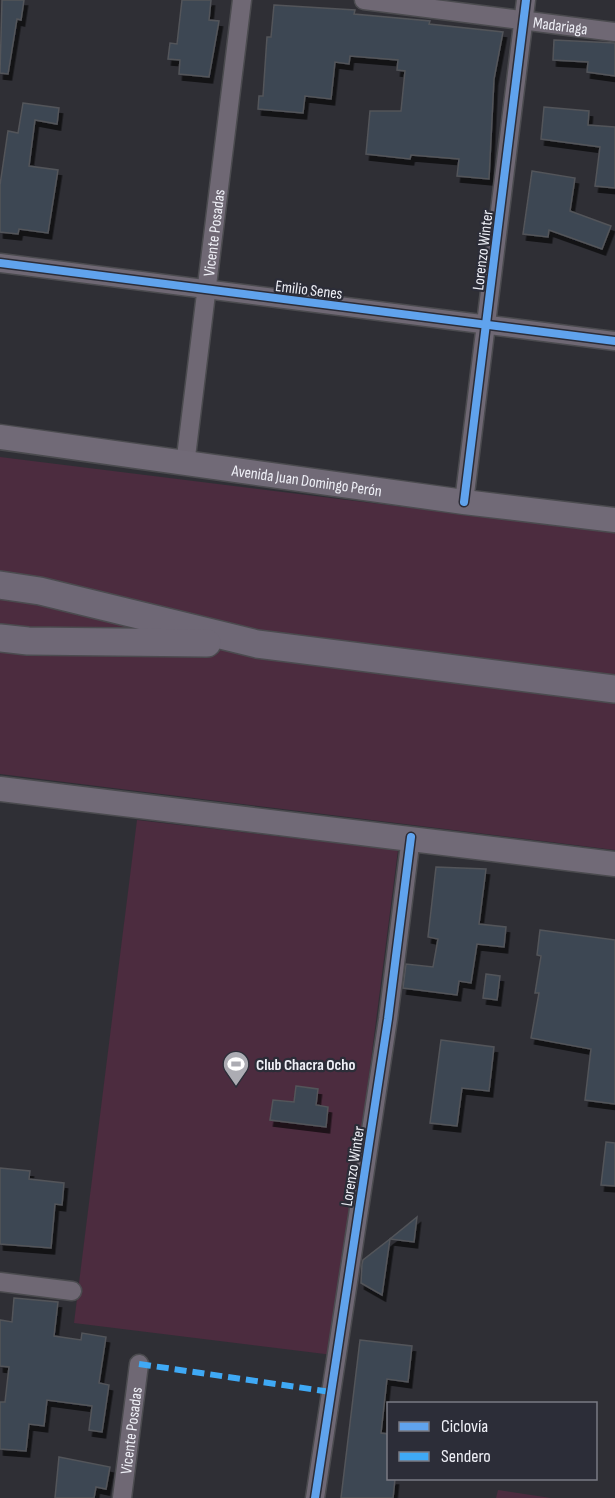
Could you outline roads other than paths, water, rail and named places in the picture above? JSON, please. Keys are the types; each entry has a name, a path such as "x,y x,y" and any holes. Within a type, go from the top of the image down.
{"main road":[{"name":"Avenida Juan Domingo Perón","path":"0,437 185,465 615,520"},
{"path":"0,585 40,591 257,644"},
{"path":"0,638 28,641 257,644 615,689"},
{"path":"0,789 411,837 615,864"}],"street":[{"name":"Vicente Posadas","path":"185,465 242,0"},
{"name":"Madariaga","path":"364,0 615,32"},
{"name":"Lorenzo Winter","path":"464,502 526,0"},
{"name":"Emilio Senes","path":"0,263 615,341"},
{"name":"Lorenzo Winter","path":"315,1498 388,1019 411,837"},
{"path":"0,1282 72,1292"},
{"name":"Vicente Posadas","path":"122,1498 139,1364"}],"place":[{"name":"Club Chacra Ocho","path":"236,1087"}]}
